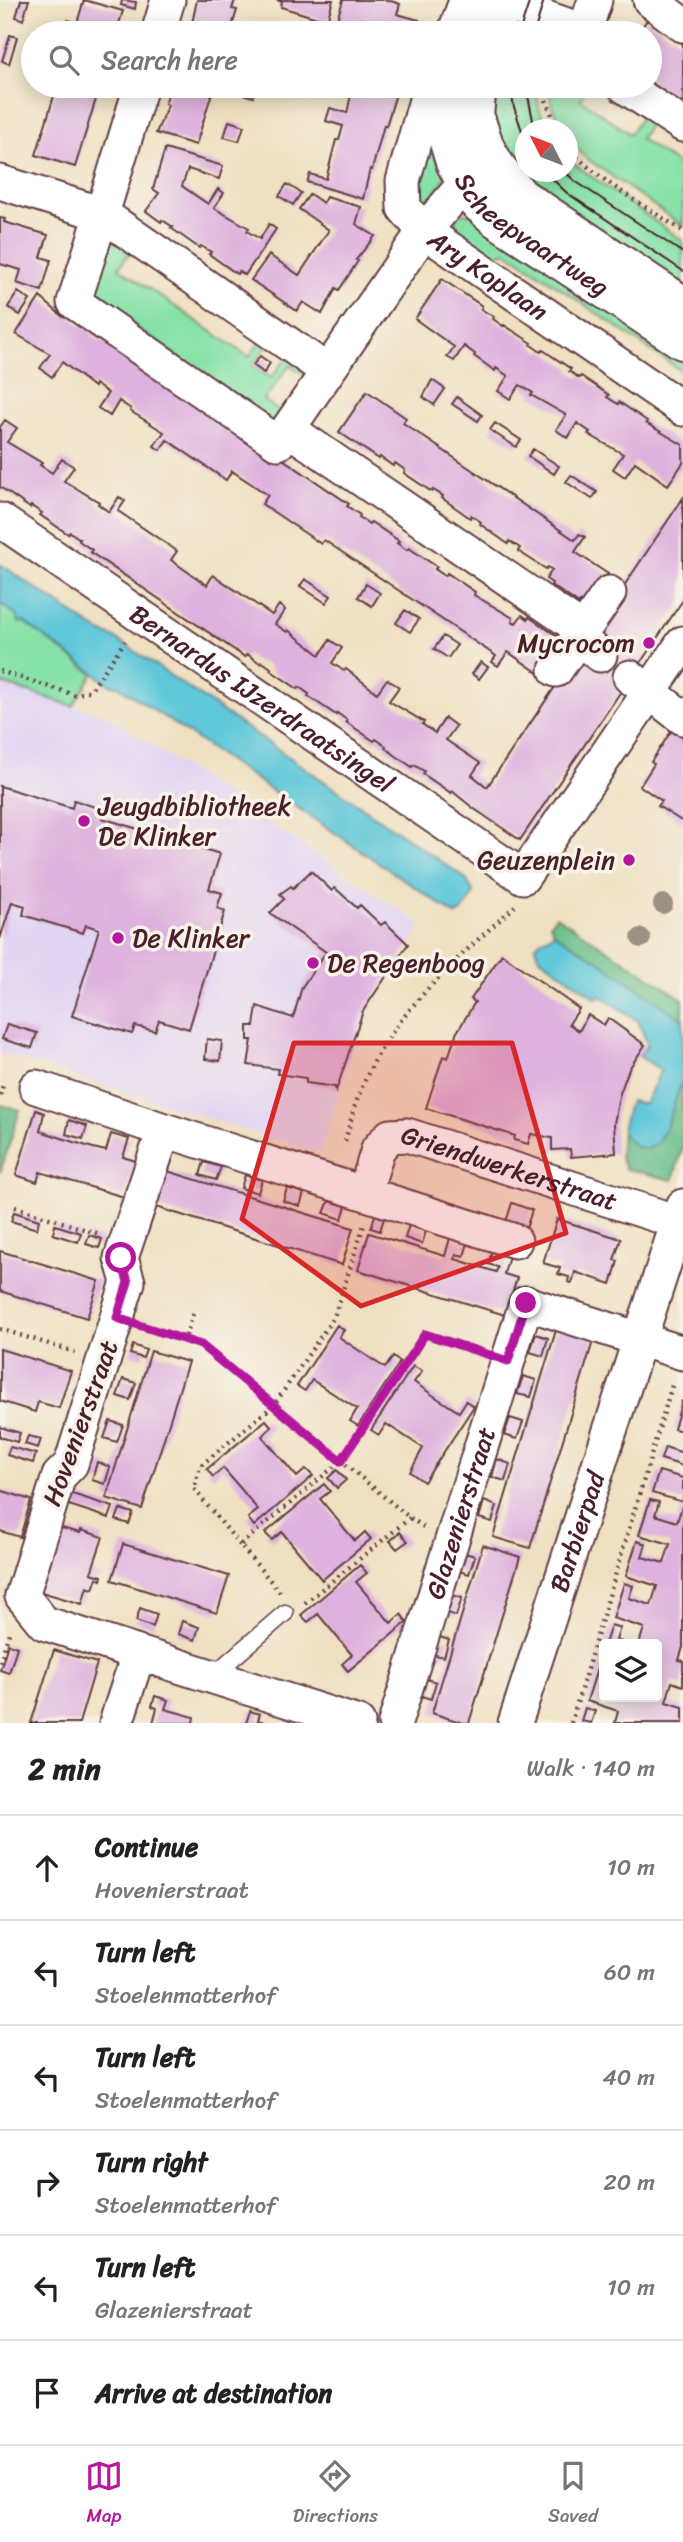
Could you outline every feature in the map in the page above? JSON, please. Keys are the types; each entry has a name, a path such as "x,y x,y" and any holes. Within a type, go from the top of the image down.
{"street":[{"path":"162,21 168,0"},
{"path":"448,21 454,0"},
{"path":"587,21 594,0"},
{"path":"650,0 683,24"},
{"path":"473,21 492,7 544,21"},
{"path":"138,98 74,302 574,624 590,645"},
{"name":"Ary Koplaan","path":"427,98 403,181 404,208 424,231 683,409"},
{"name":"Scheepvaartweg","path":"443,98 442,118 454,162 520,197 683,306"},
{"name":"Scheepvaartweg","path":"476,98 474,115 485,148 476,200 498,219 683,340"},
{"path":"642,98 683,125"},
{"path":"283,436 424,231 481,175"},
{"path":"0,182 102,214 326,370"},
{"name":"Bernardus IJzerdraatsingel","path":"0,520 522,889"},
{"path":"556,670 590,645 609,593"},
{"path":"522,889 640,684 683,643"},
{"path":"640,684 683,718"},
{"path":"21,1082 515,1241"},
{"name":"Hovenierstraat","path":"11,1593 59,1476 71,1464 128,1282 121,1258 164,1130"},
{"name":"Griendwerkerstraat","path":"369,1194 378,1149 390,1136 407,1135 681,1214"},
{"name":"Barbierpad","path":"514,1723 681,1214"},
{"name":"Glazenierstraat","path":"395,1723 526,1303 640,1340"},
{"path":"640,1340 682,1352"},
{"path":"11,1593 44,1623 358,1723"},
{"path":"116,1723 138,1655"}],"lane":[{"path":"211,1677 288,1607"}],"path":[{"path":"546,98 554,119"},
{"path":"578,159 683,231"},
{"path":"0,671 75,695 91,691 126,640"},
{"path":"333,1182 361,1089 385,1044 444,971 522,889"},
{"path":"0,1095 21,1082"},
{"path":"369,1194 334,1317 274,1405 200,1466 194,1489 288,1607 410,1518"},
{"path":"15,1207 127,1243"},
{"path":"185,1339 193,1314"},
{"path":"117,1318 201,1345 419,1525 453,1536"},
{"path":"0,1329 103,1361"},
{"path":"240,1545 341,1461 425,1334 508,1361"},
{"path":"571,1723 682,1352"}],"highlighted area":[{"path":"294,1043 512,1043 566,1233 361,1306 242,1219"}],"shaded area":[{"name":"De Klinker","path":"0,683 108,716 422,925 373,1000 359,1030 320,1153 0,1053"}],"green space":[{"path":"438,98 451,167 433,197 422,200 413,195"},
{"path":"489,98 538,98 543,119 515,119 515,172 502,163"},
{"path":"550,98 581,98 630,134 642,116 651,122 640,139 683,168 683,226 586,158 578,150 578,119 558,119"},
{"path":"578,167 683,241 683,294 528,182 578,182"},
{"path":"456,213 472,214 683,351 683,372 506,251 480,260 455,230"},
{"path":"115,240 131,250 119,268 249,357 262,339 269,343 253,365 271,378 288,356 309,371 305,376 290,365 264,400 284,415 279,422 265,420 97,299 91,286 110,242"},
{"path":"0,603 93,674 73,706 0,683"},
{"path":"556,916 683,999 683,1020 554,933 550,924"},
{"path":"683,1078 683,1146 673,1180 625,1169 620,1157 622,1129 625,1137 666,1127"},
{"path":"0,1105 20,1110 0,1173"}],"water":[{"path":"0,564 100,632 133,650 465,878 474,893 461,913 456,915 118,686 110,685 24,622 20,623 16,615 0,603"},
{"path":"554,933 683,1020 683,1078 666,1127 657,1143 647,1149 637,1147 625,1137 622,1129 630,1101 645,1104 661,1070 639,1056 648,1045 638,1021 600,995 596,998 539,957 535,947"}],"building":[{"path":"21,0 29,0 23,20 16,17"},
{"path":"84,0 123,11 120,21 78,21"},
{"path":"122,0 136,2 135,9 121,5"},
{"path":"197,0 235,0 232,9 237,10 234,21 192,21"},
{"path":"277,0 333,0 327,21 281,7 282,2"},
{"path":"343,0 388,0 400,4 397,14 419,20 340,21 337,20"},
{"path":"662,30 683,44 683,107 662,92"},
{"path":"10,35 17,37 9,64 2,61"},
{"path":"53,98 96,98 75,167 36,155"},
{"path":"167,98 210,98 196,145 156,133 168,105 165,104"},
{"path":"350,98 395,98 386,126 384,125 372,170 370,169 363,199 307,182 310,174 326,179 336,140 339,140 343,126 326,121 330,108 347,113"},
{"path":"229,121 244,126 239,141 224,137"},
{"path":"165,149 223,166 219,179 188,169 182,186 208,204 218,189 224,193 214,208 249,228 247,231 260,239 269,224 276,229 245,275 239,271 237,274 209,254 211,252 201,246 199,248 171,228 173,227 146,211 159,193 153,189"},
{"path":"287,184 301,193 293,205 279,196"},
{"path":"310,194 323,203 326,197 361,207 356,224 375,236 356,260 358,261 339,290 336,288 322,314 303,302 297,311 251,280 269,255 299,275 329,230 299,209"},
{"path":"0,218 5,219 4,222 48,235 41,257 51,260 42,291 17,283 21,270 0,264"},
{"path":"442,279 482,306 481,309 503,326 683,445 683,463 668,485 635,462 625,477 613,469 623,454 588,434 590,432 577,423 568,438 556,430 566,415 531,395 533,393 520,385 510,399 498,391 508,376 496,368 495,371 464,346 454,361 447,357 454,347 415,319"},
{"path":"18,292 30,300 20,315 8,307"},
{"path":"40,297 63,317 65,314 93,334 91,335 102,342 103,340 140,368 141,366 169,385 168,387 178,394 179,392 194,399 349,504 347,506 360,515 359,517 369,524 371,522 399,541 397,543 407,550 409,548 437,567 435,569 445,576 447,573 475,592 474,595 513,618 512,621 516,623 522,615 528,619 529,617 557,636 562,642 540,674 508,652 498,666 492,662 496,656 324,540 321,544 262,504 268,495 232,471 226,480 167,440 160,450 154,446 164,432 119,401 110,416 98,408 108,393 95,384 94,387 62,362 52,377 40,368 50,354 16,334"},
{"path":"260,356 270,363 264,373 253,365"},
{"path":"432,380 445,389 434,405 423,397"},
{"path":"367,391 406,418 403,423 575,540 579,534 585,537 575,552 608,574 586,606 551,585 546,579 552,570 548,567 546,569 518,551 520,548 509,541 508,544 471,515 470,518 442,498 443,496 433,490 432,492 404,473 405,470 395,463 393,466 380,457 379,459 339,432"},
{"path":"457,397 482,415 478,421 452,404"},
{"path":"5,420 17,428 7,442 42,463 40,465 52,473 62,459 74,467 64,481 99,502 98,504 109,512 119,497 125,501 118,511 177,551 171,560 207,585 213,575 272,615 279,605 285,610 275,624 287,632 288,630 320,655 330,640 342,648 332,663 344,671 346,669 377,693 387,679 399,687 389,701 424,722 422,724 435,733 445,718 456,726 446,740 480,763 472,775 487,787 578,653 593,639 603,617 683,498 683,600 520,840 452,791 451,793 423,774 424,771 414,765 412,767 376,739 374,741 299,687 298,689 270,670 271,668 261,661 260,663 247,654 245,657 90,552 92,550 79,541 80,539 70,532 68,534 40,515 42,513 0,487 0,427"},
{"path":"495,423 521,440 516,447 490,430"},
{"path":"533,449 559,466 554,474 528,456"},
{"path":"571,475 597,492 592,499 566,482"},
{"path":"305,579 331,596 326,603 300,586"},
{"path":"366,584 380,593 372,606 358,597"},
{"path":"405,610 419,619 410,632 396,623"},
{"path":"443,636 457,645 448,658 434,649"},
{"path":"481,662 488,667 479,679 472,674"},
{"path":"672,730 683,737 683,822 658,806 662,801 640,786 654,764 651,762"},
{"path":"0,786 72,808 74,800 104,810 102,818 220,854 209,889 222,893 217,908 225,911 189,1029 159,1020 155,1031 135,1026 132,1034 72,1016 99,929 86,925 83,933 23,915 25,906 12,902 0,939"},
{"path":"311,871 332,891 335,888 357,908 360,905 381,925 385,922 408,944 363,1011 336,1091 335,1087 306,1083 306,1078 277,1074 278,1069 248,1065 252,1040 248,1040 248,1026 254,1026 257,1006 293,1018 302,987 326,952 270,913 284,899 280,894 291,886 293,888"},
{"path":"502,954 579,1009 569,1024 579,1031 588,1015 604,1025 608,1018 645,1045 629,1069 619,1096 614,1124 616,1153 571,1157 570,1149 552,1150 552,1138 531,1134 528,1144 514,1140 515,1136 426,1108 443,1056 448,1058 456,1034 475,1002 471,999"},
{"path":"7,1024 37,1033 32,1048 2,1039"},
{"path":"207,1039 222,1041 220,1061 205,1059"},
{"path":"36,1110 44,1113 40,1131 93,1148 106,1151 111,1134 129,1139 123,1157 136,1161 124,1197 40,1172 37,1182 16,1175"},
{"path":"69,1120 87,1126 83,1139 66,1134"},
{"path":"204,1162 221,1167 216,1180 200,1175"},
{"path":"164,1170 353,1228 342,1265 153,1206"},
{"path":"245,1175 262,1180 258,1193 241,1188"},
{"path":"287,1188 304,1193 300,1206 283,1201"},
{"path":"329,1201 346,1206 342,1219 324,1213"},
{"path":"512,1203 532,1210 525,1232 505,1225"},
{"path":"14,1212 39,1220 37,1229 11,1221"},
{"path":"375,1215 384,1218 380,1231 371,1228"},
{"path":"557,1219 621,1239 614,1260 618,1261 611,1284 575,1272 572,1283 568,1282 569,1277 558,1274 560,1268 543,1263"},
{"path":"55,1225 81,1233 78,1242 53,1234"},
{"path":"409,1225 426,1231 422,1244 405,1238"},
{"path":"369,1233 445,1256 450,1238 468,1243 464,1256 456,1254 455,1259 496,1272 498,1267 488,1264 492,1251 509,1256 504,1274 517,1278 505,1315 358,1270"},
{"path":"89,1235 102,1239 99,1248 86,1244"},
{"path":"0,1251 99,1281 87,1318 0,1291"},
{"path":"337,1325 344,1330 339,1337 385,1368 393,1357 400,1362 358,1426 350,1421 357,1409 312,1380 305,1391 297,1386"},
{"path":"557,1327 594,1338 530,1548 493,1537"},
{"path":"536,1334 548,1338 543,1356 530,1352"},
{"path":"133,1345 146,1350 143,1358 130,1354"},
{"path":"0,1349 71,1371 59,1408 38,1402 35,1412 0,1401"},
{"path":"151,1351 188,1362 142,1509 106,1498"},
{"path":"413,1366 422,1371 414,1382 437,1398 459,1412 466,1401 474,1406 424,1482 410,1472 423,1448 386,1424 379,1435 371,1430"},
{"path":"523,1376 536,1380 531,1397 517,1394"},
{"path":"123,1379 136,1383 130,1400 117,1396"},
{"path":"683,1401 683,1431 674,1429"},
{"path":"510,1418 523,1422 517,1439 504,1435"},
{"path":"266,1420 272,1427 262,1436 297,1477 306,1469 313,1476 254,1526 248,1518 258,1510 241,1489 223,1468 213,1477 207,1469"},
{"path":"110,1421 123,1425 117,1442 104,1438"},
{"path":"0,1427 20,1433 17,1442 0,1437"},
{"path":"28,1436 41,1439 38,1448 25,1444"},
{"path":"10,1447 36,1454 33,1463 7,1455"},
{"path":"665,1447 683,1453 683,1466 661,1459"},
{"path":"497,1459 510,1464 505,1481 492,1477"},
{"path":"97,1462 110,1467 105,1484 92,1480"},
{"path":"337,1470 346,1480 337,1488 328,1478"},
{"path":"659,1471 683,1478 683,1502 652,1493"},
{"path":"324,1484 330,1491 320,1499 355,1541 365,1532 371,1539 322,1580 282,1532 272,1540 265,1533"},
{"path":"0,1490 31,1500 20,1537 0,1531"},
{"path":"69,1493 113,1507 109,1518 66,1504"},
{"path":"650,1500 659,1502 655,1515 677,1522 683,1503 683,1647 679,1660 683,1661 683,1686 672,1682 666,1702 683,1707 683,1723 615,1723 618,1711 587,1701 598,1666 599,1702 662,1702 662,1639 641,1639 644,1628 613,1618 624,1583 633,1586 629,1598 651,1605 657,1586 626,1576 637,1541 646,1544 642,1557 664,1563 670,1544 639,1535"},
{"path":"484,1501 497,1506 492,1522 479,1518"},
{"path":"120,1509 133,1513 129,1524 116,1520"},
{"path":"58,1527 103,1537 91,1573 102,1576 101,1580 97,1578 93,1589 87,1587 82,1604 38,1591"},
{"path":"400,1532 408,1541 397,1549 390,1541"},
{"path":"123,1544 229,1576 217,1613 112,1580"},
{"path":"483,1545 520,1557 469,1723 463,1723 432,1713"},
{"path":"461,1552 475,1556 469,1574 456,1570"},
{"path":"360,1565 367,1573 356,1582 391,1623 401,1614 407,1622 348,1671 342,1664 352,1655 318,1614 308,1622 301,1615"},
{"path":"449,1594 462,1598 456,1616 443,1611"},
{"path":"140,1608 157,1614 153,1627 136,1621"},
{"path":"182,1621 199,1627 195,1640 178,1634"},
{"path":"611,1625 620,1628 616,1639 607,1639"},
{"path":"436,1636 449,1640 444,1657 431,1654"},
{"path":"8,1644 17,1647 9,1673 0,1670"},
{"path":"54,1650 97,1663 79,1723 31,1723"},
{"path":"423,1678 436,1682 431,1699 418,1695"},
{"path":"155,1696 168,1700 165,1709 194,1717 193,1723 153,1723 157,1708 152,1706"},
{"path":"585,1708 595,1711 591,1723 581,1721"},
{"path":"250,1711 260,1714 258,1720 267,1723 246,1723"}],"tram line":[{"path":"523,21 530,0"},
{"path":"538,21 544,0"},
{"path":"513,98 518,119"},
{"path":"528,98 533,119"},
{"path":"555,182 567,193 683,271"},
{"path":"576,182 683,253"}],"place":[{"name":"Mycrocom","path":"649,643"},
{"name":"Jeugdbibliotheek De Klinker","path":"84,821"},
{"name":"Geuzenplein","path":"629,860"},
{"name":"De Klinker","path":"118,938"},
{"name":"De Regenboog","path":"313,963"}],"route":[{"path":"121,1258 128,1282 117,1318 201,1345 341,1461 425,1334 508,1361 526,1303"}]}
